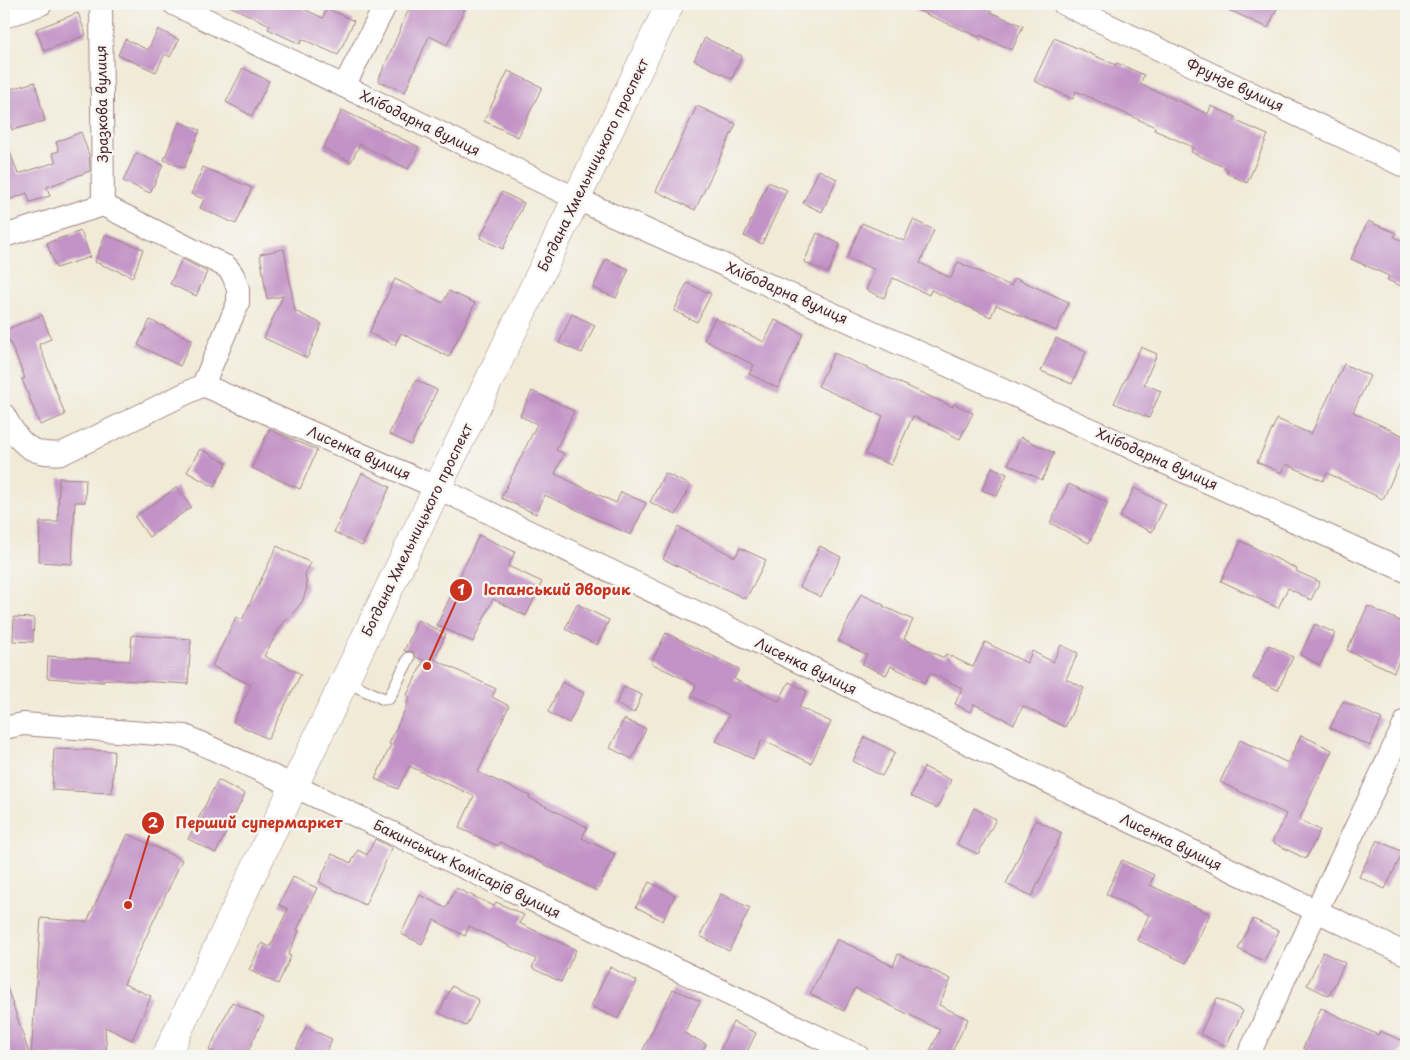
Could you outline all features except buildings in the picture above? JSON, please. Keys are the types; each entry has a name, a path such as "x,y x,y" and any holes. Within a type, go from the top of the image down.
{"main road":[{"name":"Богдана Хмельницького проспект","path":"166,1056 344,680 670,4"}],"street":[{"path":"4,17 41,4"},
{"name":"Зразкова вулиця","path":"101,4 103,205"},
{"name":"Хлібодарна вулиця","path":"174,4 576,199 1406,571"},
{"path":"344,86 386,4"},
{"name":"Фрунзе вулиця","path":"1064,4 1406,167"},
{"path":"4,236 103,205 227,267 233,274 238,289 238,303 203,385 63,453 51,454 42,452 23,443 15,435 4,415"},
{"name":"Лисенка вулиця","path":"203,385 438,488 1406,954"},
{"path":"1248,1056 1406,721"},
{"name":"Бакинських Комісарів вулиця","path":"4,728 23,724 184,736 294,786 858,1056"}],"lane":[{"path":"344,680 384,699 389,698 409,658"}],"place":[{"name":"Іспанський дворик","path":"427,666"},
{"name":"Перший супермаркет","path":"128,905"}]}
